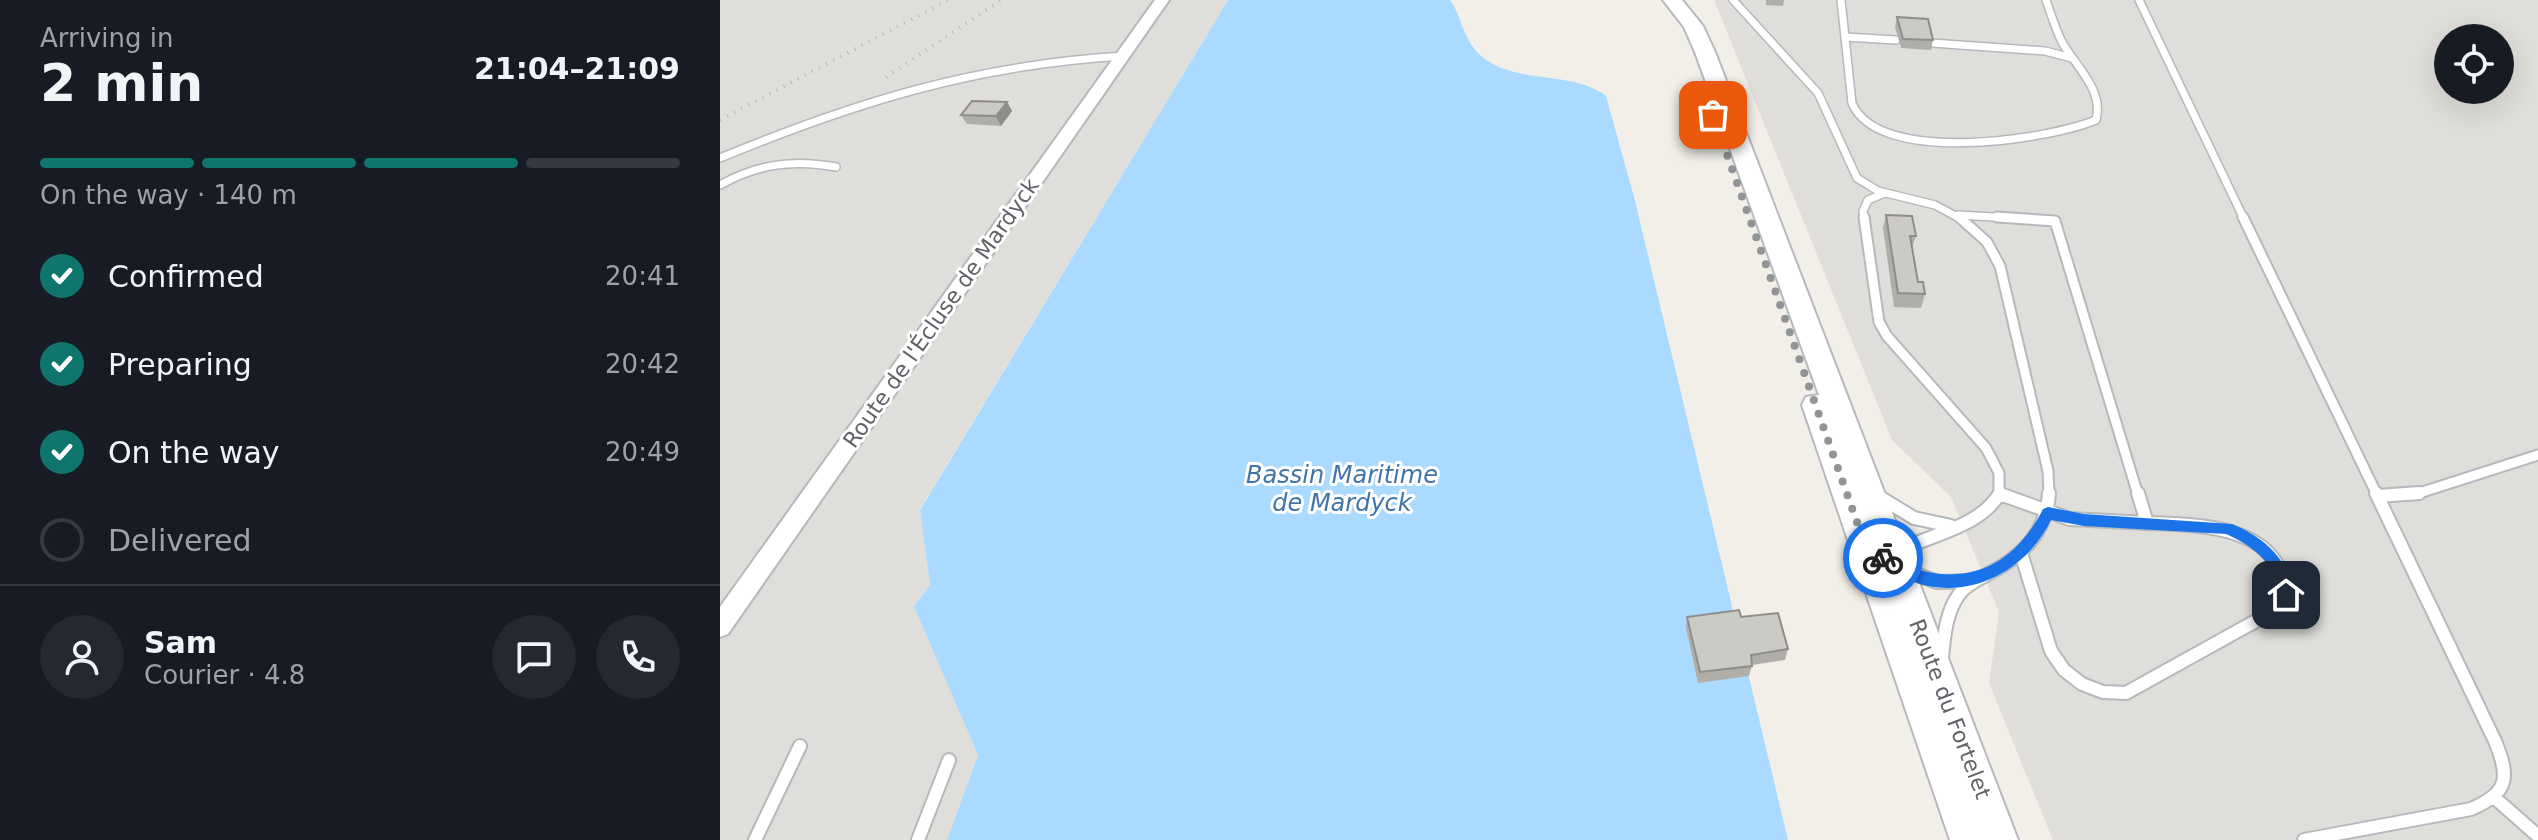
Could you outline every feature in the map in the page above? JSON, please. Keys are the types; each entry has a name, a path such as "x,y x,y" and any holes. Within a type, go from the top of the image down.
{"main road":[{"name":"Route du Fortelet","path":"1657,0 1682,35 1694,63 1864,542 1888,564 1941,688 1999,840"},
{"name":"Route du Fortelet","path":"1672,0 1693,26 1705,52 1866,485 1969,840"}],"street":[{"name":"Route de l'Écluse de Mardyck","path":"720,626 1162,0"}],"lane":[{"path":"1733,0 1818,93 1854,174 1885,193 1935,205 1956,215 1987,242 2000,266 2051,483 2048,513 2037,535 2021,553 1963,589 1951,607 1945,635 1941,688"},
{"path":"1841,0 1855,113 1878,128 1926,144 1967,143 2074,129 2092,123 2099,113 2097,103 2086,75 2059,37 2046,0"},
{"path":"2139,0 2502,757 2505,781 2495,798 2471,809 2304,840"},
{"path":"1845,37 1896,40"},
{"path":"1932,43 2045,51 2074,59"},
{"path":"720,158 839,111 946,79 1056,58 1123,56"},
{"path":"720,185 748,169 765,164 801,161 836,167"},
{"path":"1885,193 1868,200 1863,211 1879,322 1887,336 1992,456 1999,471 2000,494 1985,515 1913,542 1888,564 1937,582 1959,583 1979,578"},
{"path":"1956,215 2055,221 2147,523"},
{"path":"2378,496 2411,495 2538,455"},
{"path":"1866,485 1882,500 1914,518 1936,525 1957,526"},
{"path":"2000,494 2070,519 2227,528 2263,548 2284,581 2286,595 2272,612 2126,693 2108,693 2090,688 2059,664 2051,651 2021,553"},
{"path":"755,840 800,746"},
{"path":"918,840 949,760"},
{"path":"2495,798 2538,836"}],"shaded area":[{"path":"720,0 1228,0 920,509 930,586 914,607 978,755 947,840 720,840"},
{"path":"1714,0 2538,0 2538,840 2053,840 1989,683 1999,612 1951,497 1892,440"}],"water":[{"name":"Bassin Maritime de Mardyck","path":"1228,0 1450,0 1474,48 1494,65 1509,71 1577,83 1606,96 1635,201 1788,840 947,840 978,755 914,607 930,585 920,510"}],"building":[{"path":"1897,17 1928,19 1933,40 1903,39"},
{"path":"972,101 1007,102 996,116 961,115"},
{"path":"1886,215 1912,216 1916,236 1910,236 1918,282 1923,282 1925,294 1898,293"},
{"path":"1739,610 1741,617 1778,613 1788,649 1751,655 1752,666 1700,672 1687,617"}],"railway":[{"path":"720,120 948,0"},
{"path":"886,77 1001,0"}],"way so far":[{"path":"1713,115 1864,542 1883,558"}],"route":[{"path":"1883,558 1923,578 1959,583 1988,575 2010,562 2031,543 2048,513 2070,519 2227,528 2246,536 2269,554 2284,581 2286,595"}]}
